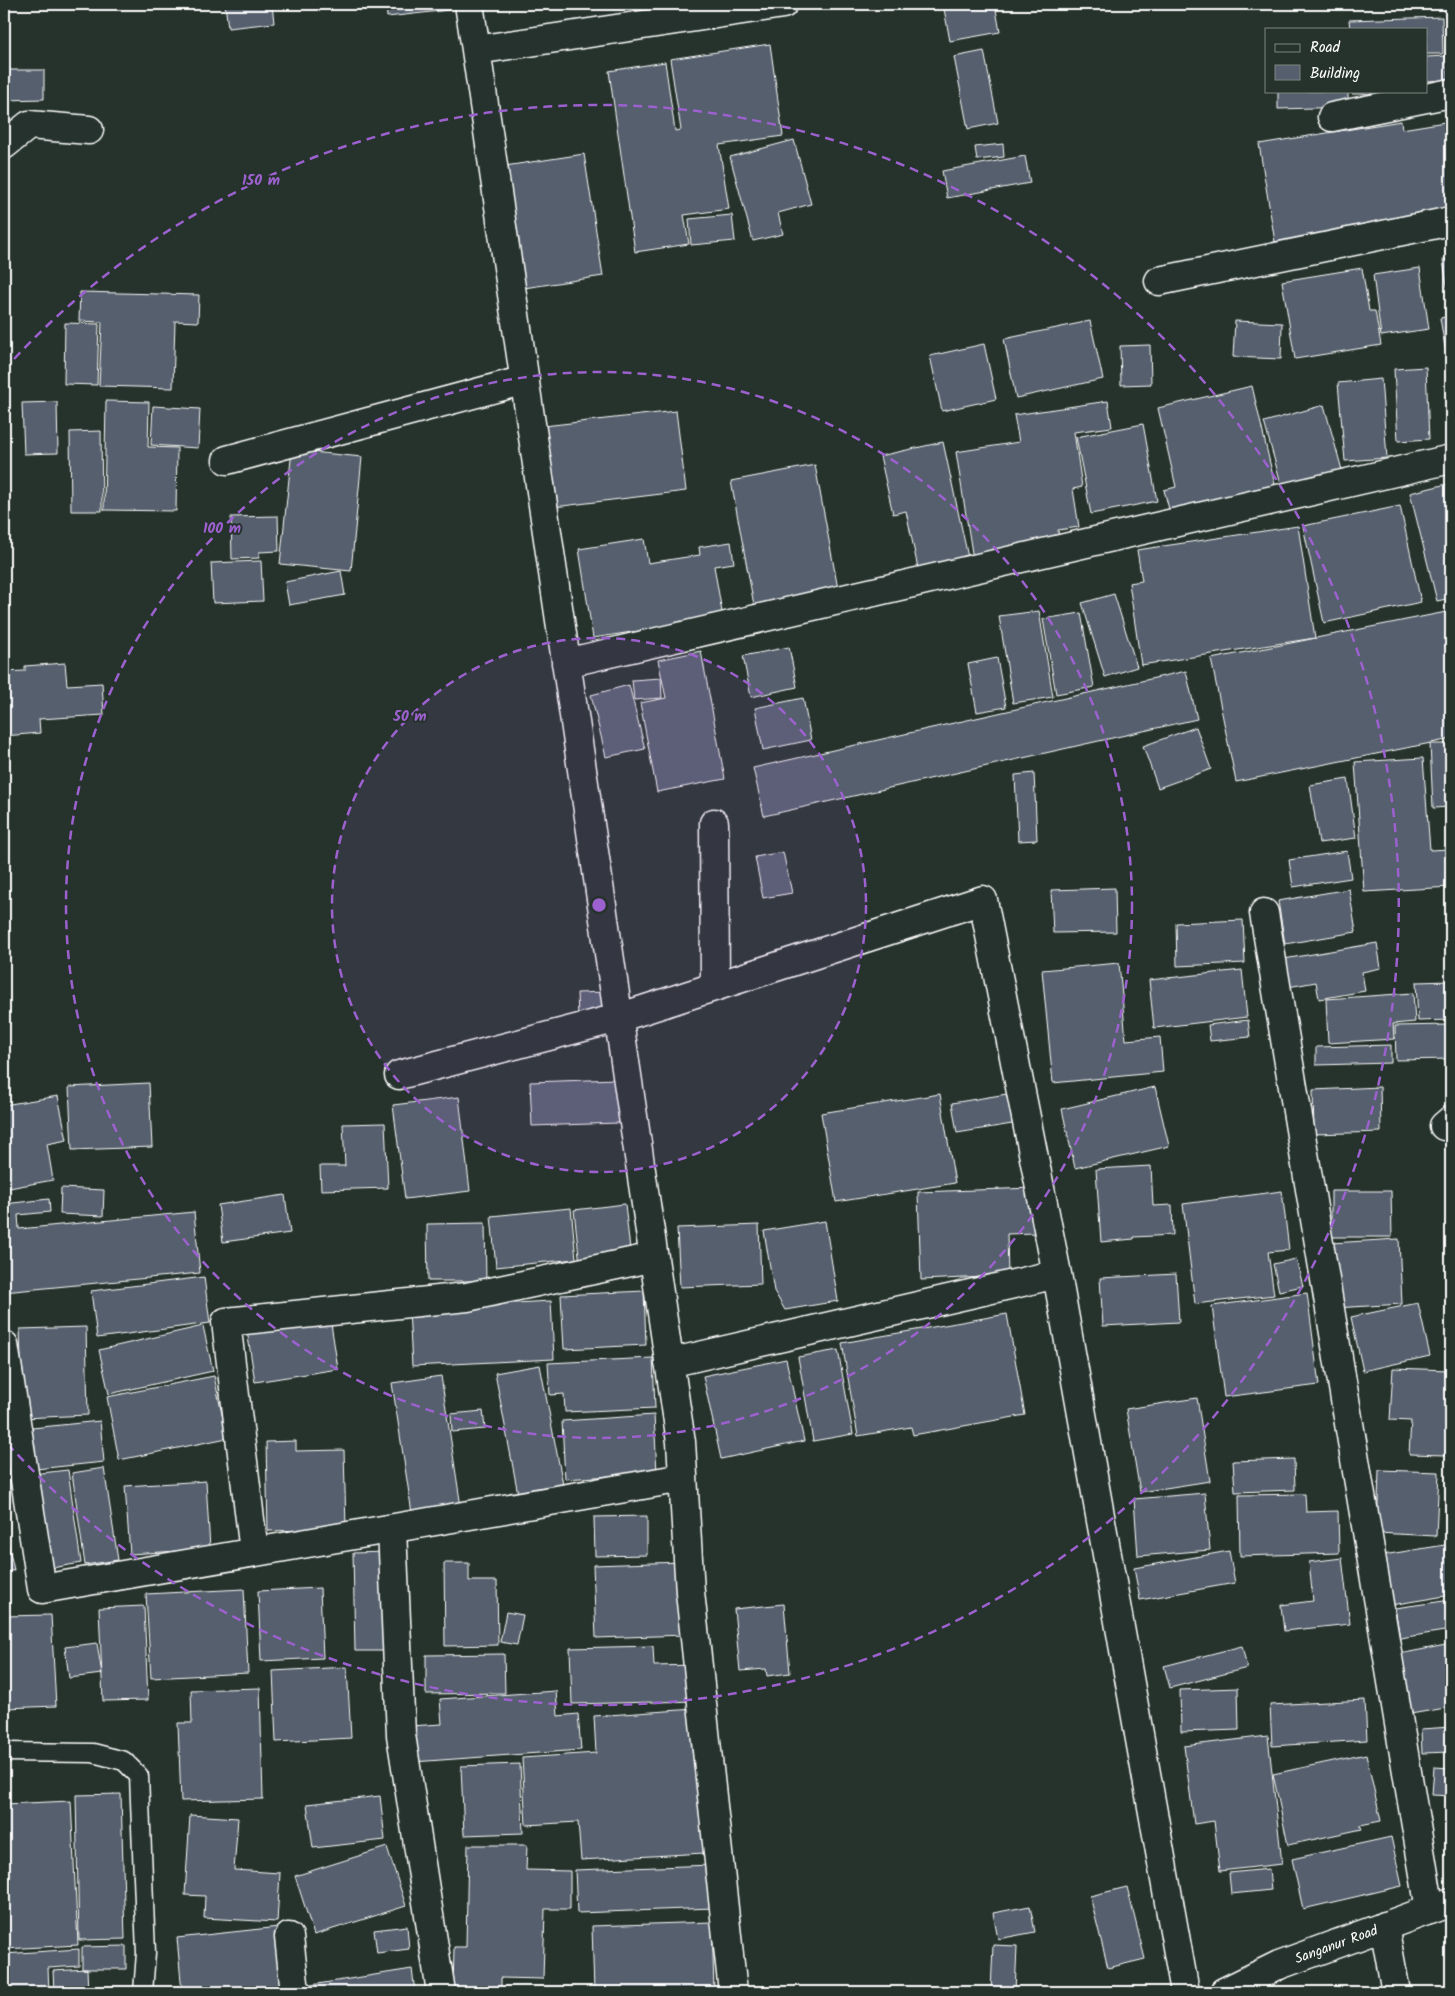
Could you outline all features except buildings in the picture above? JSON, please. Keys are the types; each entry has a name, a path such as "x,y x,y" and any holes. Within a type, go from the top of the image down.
{"street":[{"path":"469,4 681,1442 690,1592 733,1992"},
{"path":"476,50 643,14 783,4"},
{"path":"1332,117 1451,93"},
{"path":"4,145 29,125 89,130"},
{"path":"1159,281 1451,221"},
{"path":"228,460 525,380"},
{"path":"566,663 1451,459"},
{"path":"714,823 715,986"},
{"path":"399,1076 618,1018 983,900 1057,1274 1185,1992"},
{"path":"1264,913 1441,1906"},
{"path":"254,1552 226,1322 467,1297 654,1257"},
{"path":"669,1363 1057,1274"},
{"path":"4,1344 42,1589 683,1478"},
{"path":"392,1529 401,1735 441,1992"},
{"name":"Sanganur Road","path":"1224,1992 1279,1965 1441,1906"},
{"path":"1384,1926 1396,1992"},
{"path":"289,1937 295,1992"}],"lane":[{"path":"4,1752 93,1753 124,1761 139,1776 146,1953 143,1992"}]}
